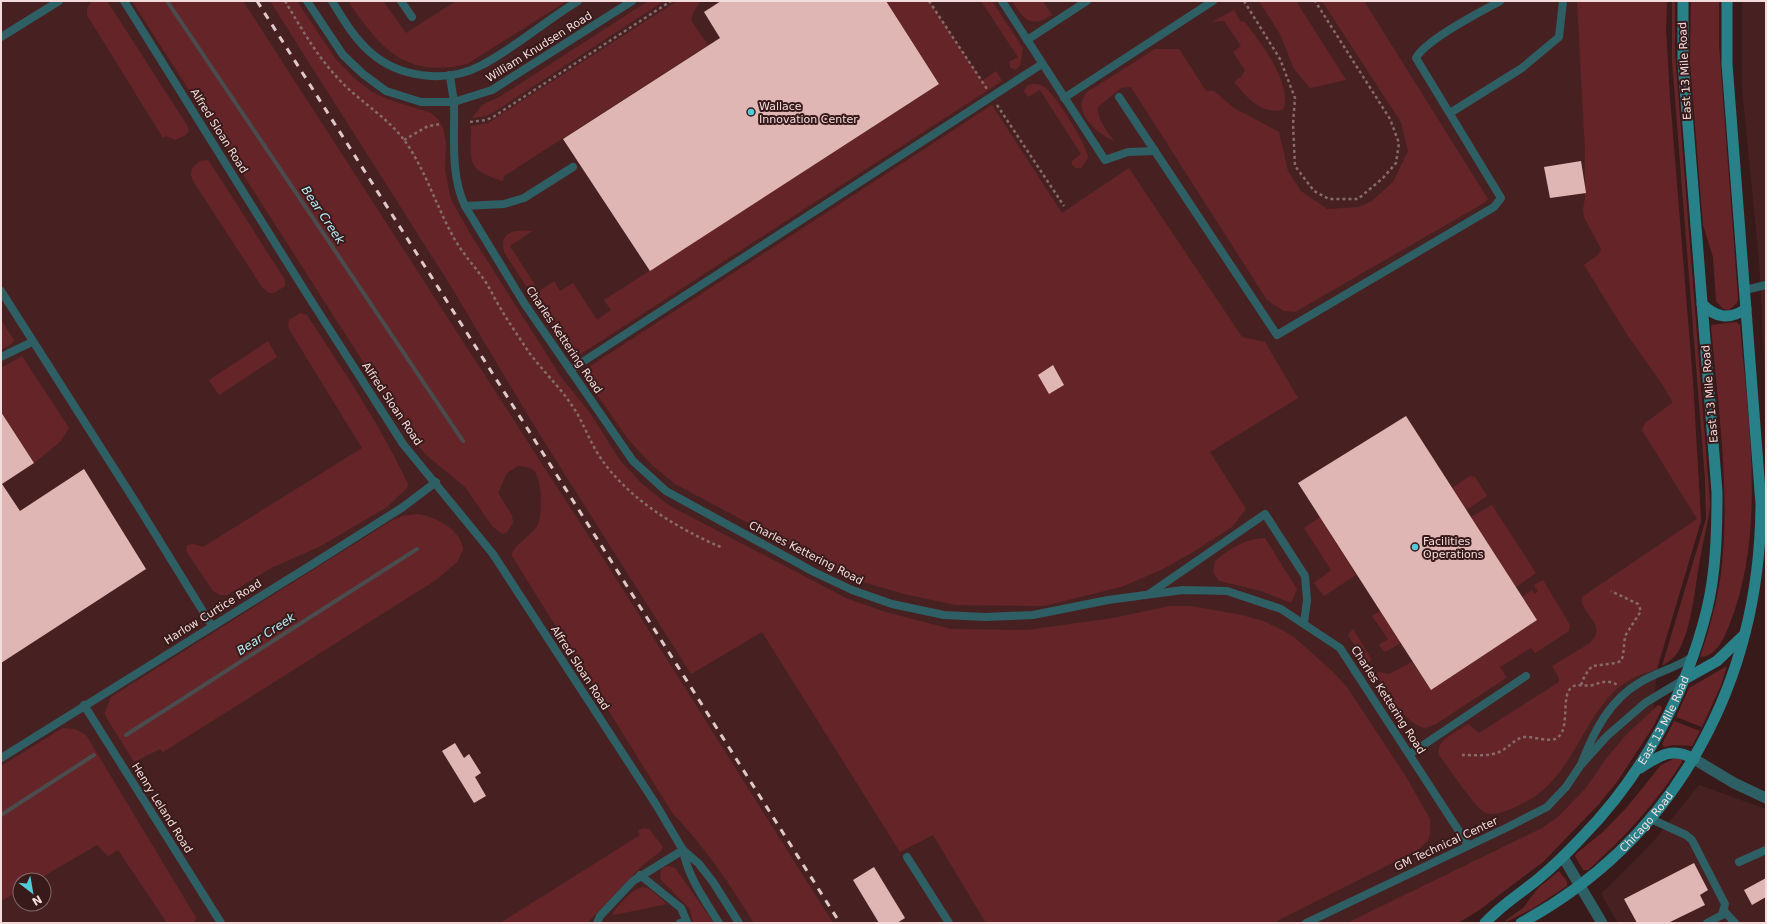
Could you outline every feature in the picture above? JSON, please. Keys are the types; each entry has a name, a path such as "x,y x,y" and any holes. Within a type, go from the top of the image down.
{"main road":[{"name":"East 13 Mile Road","path":"1636,771 1668,717 1692,657 1708,603 1716,546 1717,492 1683,62 1683,1"},
{"path":"1485,923 1498,908 1539,878 1563,857 1602,816 1636,771 1654,759 1675,752 1684,753 1694,759 1715,719 1728,687 1745,634 1758,571 1763,476 1746,309 1727,64 1727,1"},
{"path":"1702,304 1710,312 1725,317 1733,316 1746,309"},
{"path":"1683,680 1716,661 1745,634"},
{"name":"Chicago Road","path":"1521,923 1550,906 1580,885 1626,845 1651,818 1694,759"}],"street":[{"path":"1694,759 1734,783 1766,798"},
{"path":"1563,857 1602,923"}],"lane":[{"path":"1,37 59,1"},
{"name":"Alfred Sloan Road","path":"124,1 305,291 403,444 436,482 493,554 655,803 683,850 699,864 713,882 739,923"},
{"path":"307,1 343,55 363,74 386,91 421,102 454,102"},
{"path":"332,1 355,36 370,52 385,63 405,72 421,75 450,75"},
{"path":"401,1 412,17"},
{"name":"William Knudsen Road","path":"450,75 466,72 481,66 511,48 578,1"},
{"name":"William Knudsen Road","path":"454,102 492,90 621,4 632,1"},
{"path":"1002,1 1105,160 1128,152 1155,151"},
{"path":"1027,40 1087,1"},
{"path":"1119,97 1277,335 1494,207 1501,198 1416,58 1420,52 1432,42 1500,1"},
{"path":"1450,114 1522,68 1559,37 1563,1"},
{"path":"1064,98 1209,2"},
{"path":"570,370 1042,64"},
{"name":"Charles Kettering Road","path":"450,75 454,102 456,180 459,193 465,206 524,303 633,461 666,491 814,572 852,590 892,604 944,615 985,617 1033,615 1108,600 1183,590 1228,591 1281,609 1340,648 1468,845"},
{"path":"465,206 504,204 524,198 574,168"},
{"path":"1745,290 1766,285"},
{"path":"1,291 32,342 138,506 212,626"},
{"path":"1,357 32,342"},
{"name":"Harlow Curtice Road","path":"1,758 383,520 436,482"},
{"path":"1146,596 1265,514 1305,576 1307,600 1304,623"},
{"name":"GM Technical Center","path":"1580,766 1588,746 1607,711 1638,683 1671,670 1692,657"},
{"path":"1410,754 1526,676"},
{"name":"GM Technical Center","path":"1306,923 1547,807 1566,787 1580,766 1607,736 1645,703 1683,680"},
{"name":"Henry Leland Road","path":"84,705 217,922"},
{"path":"1651,818 1686,835 1692,840 1724,904 1724,911 1720,916 1707,923"},
{"path":"597,923 600,916 640,875 683,850"},
{"name":"Alfred Sloan Road","path":"683,850 686,865 695,884 719,923"},
{"path":"1739,862 1766,850"},
{"path":"907,857 949,923"},
{"path":"640,875 681,908 687,922 680,923"},
{"path":"1724,911 1735,923"}],"path":[{"path":"285,1 317,52 334,75 355,95 377,112 404,140 422,169 444,220 456,242 486,282 502,311 543,372 572,405 586,436 599,456 616,477 644,503 701,538 723,548"},
{"path":"470,122 486,120 493,117 671,1"},
{"path":"1244,1 1280,59 1295,98 1293,124 1295,166 1314,191 1329,199 1358,199 1383,178 1396,163 1399,142 1390,119 1315,1"},
{"path":"404,140 428,126 441,124"},
{"path":"1581,686 1585,674 1592,666 1621,661 1625,636 1641,611 1641,607 1638,604 1611,591"},
{"path":"1462,755 1500,752 1522,738 1548,740 1556,738 1560,734 1565,717 1568,693 1572,687 1586,687 1608,681 1620,687 1626,694"}],"shaded area":[{"path":"1,1 1667,1 1666,30 1670,98 1693,382 1701,521 1657,669 1653,713 1624,769 1439,923 1,923"},
{"path":"92,1 107,1 187,125 189,131 186,135 175,140 166,136 163,138 87,15 87,8"},
{"path":"132,1 243,1 617,580 833,923 754,923 736,894 696,839 673,814 512,556 518,545 534,530 539,521 541,499 539,483 535,472 529,468 518,466 507,473 498,493 512,515 513,523 507,532 502,534 492,526 465,487 425,454 408,432"},
{"path":"270,1 297,1 335,58 353,77 372,92 387,99 431,113 438,119 443,128 446,142 445,170 450,196 471,235 561,377 590,413 619,459 641,483 670,506 846,598 882,611 951,629 1027,630 1113,618 1170,606 1191,606 1242,615 1263,621 1294,637 1331,670 1347,687 1405,775 1430,819 1430,833 1428,840 1418,850 1273,923 986,923 933,835 900,852 762,632 691,674 535,427 452,288"},
{"path":"348,1 383,1 406,33 456,1 567,1 467,64 445,68 427,67 411,63 396,56 383,46 371,33"},
{"path":"648,1 664,1 494,112 486,116 472,118 482,105 501,96"},
{"path":"677,1 701,1 694,11 691,20 708,45 504,176 503,181 491,177 476,168 471,156 471,126 488,123"},
{"path":"886,1 929,1 982,81 996,71 1002,81 573,359 504,252 503,245 506,236 514,231 532,231 510,246 539,291 554,281 560,291 573,283 597,320 611,310 604,300 939,84"},
{"path":"981,1 992,1 1023,48 1020,66 1015,70 1010,67 1009,62 1018,57"},
{"path":"1012,1 1043,1 1052,15 1033,22 1025,18"},
{"path":"1259,1 1296,1 1346,80 1310,88 1294,69 1280,34"},
{"path":"1322,1 1364,1 1488,199 1484,203 1295,312 1284,311 1267,300 1131,87 1121,88 1098,107 1101,121 1114,141 1100,133 1088,121 1082,106 1083,99 1087,92 1155,49 1179,49 1206,91 1214,91 1234,108 1279,132 1288,171 1301,191 1327,209 1359,207 1372,201 1393,182 1408,151 1401,122"},
{"path":"1577,1 1667,1 1666,30 1670,98 1693,382 1701,521 1657,669 1624,683 1613,692 1599,710 1558,774 1537,795 1510,809 1491,814 1480,809 1468,795 1439,755 1440,745 1448,737 1468,724 1479,733 1559,682 1559,678 1552,666 1590,643 1596,635 1595,625 1583,606 1582,597 1697,519 1642,430 1645,423 1672,403 1672,401 1664,387 1628,336 1584,265 1599,254 1601,249 1584,217 1583,210 1585,197 1585,151"},
{"path":"1672,1 1675,1 1675,53 1710,503 1709,516 1687,630 1678,652 1673,658 1662,666 1706,519 1705,480 1672,61"},
{"path":"1691,1 1719,1 1719,45 1738,298 1737,303 1729,310 1723,309 1716,301 1713,257 1703,225 1690,62"},
{"path":"1742,1 1766,1 1766,399 1759,260 1742,88"},
{"path":"1234,10 1240,21 1245,22 1258,40 1278,72 1285,95 1285,106 1282,110 1274,111 1261,107 1249,99 1234,82 1242,76 1245,70 1233,52 1241,46 1224,21 1212,22"},
{"path":"1028,85 1042,85 1056,99 1077,132 1087,152 1088,158 1081,168 1076,168 1072,165 1072,161 1081,154 1040,90 1028,97 1024,91"},
{"path":"992,105 1062,213 1129,168 1242,337 1265,342 1298,398 1210,452 1246,509 1232,527 1161,570 1121,587 1044,606 955,605 904,594 856,580 675,484 652,465 628,439 581,372"},
{"path":"200,161 209,161 285,280 285,286 274,293 269,293 262,287 193,181 191,175 192,168"},
{"path":"300,313 307,315 360,398 397,462 408,484 407,488 387,507 319,547 271,568 227,595 220,595 213,591 186,551 187,545 193,544 203,547 362,448 290,331 288,326 289,320"},
{"path":"1,320 14,340 1,350"},
{"path":"1736,322 1740,325 1750,438 1752,477 1748,552 1741,590 1727,631 1719,646 1711,654 1700,657 1710,627 1717,595 1724,543 1724,481 1711,325"},
{"path":"268,341 277,357 219,395 209,380"},
{"path":"22,356 69,428 60,442 34,463 1,412 1,368"},
{"path":"1470,476 1475,477 1487,496 1466,510 1452,488"},
{"path":"1492,505 1536,573 1516,587 1471,517"},
{"path":"417,514 439,521 453,530 458,536 463,550 457,562 436,580 163,752 160,749 134,762 106,717 105,713 111,697 391,521 403,516"},
{"path":"1320,517 1356,575 1324,596 1314,583 1331,570 1304,528"},
{"path":"1265,538 1297,589 1291,603 1261,591 1219,581 1213,572 1215,561 1232,548 1244,542"},
{"path":"1543,580 1570,625 1569,631 1535,653 1531,648 1500,667 1506,678 1436,724 1425,728 1419,726 1411,721 1394,704 1381,686 1378,678 1378,672 1389,674 1412,662 1431,690 1537,620 1522,597 1532,590 1534,594 1538,591 1534,585"},
{"path":"1380,611 1401,643 1385,652 1379,645 1388,639 1372,616"},
{"path":"1353,629 1372,660 1368,662 1365,661 1348,635"},
{"path":"1727,666 1721,685 1702,727 1676,717 1689,688"},
{"path":"1658,705 1661,706 1662,709 1653,727 1617,782 1599,804 1543,862 1478,911 1458,923 1347,923 1542,828 1559,816 1585,789 1606,759 1626,735"},
{"path":"1674,721 1700,731 1692,746 1674,745 1664,747 1662,744"},
{"path":"63,728 75,729 86,735 196,917 194,923 167,923 118,850 108,856 97,845 51,872 12,872 12,895 1,901 1,766"},
{"path":"1675,758 1682,759 1682,762 1662,792 1602,858 1588,870 1583,870 1575,856 1576,854 1604,831 1628,806 1661,765"},
{"path":"1699,785 1766,809 1766,923 1618,923 1601,894 1653,842"},
{"path":"643,828 649,829 663,847 661,851 643,865 587,923 500,923 640,835 638,831"},
{"path":"669,866 675,868 714,923 693,923 690,909 661,880 660,874 662,868"},
{"path":"1559,871 1567,881 1567,886 1532,909 1506,922 1506,920 1523,908 1538,888"},
{"path":"644,887 651,890 667,904 614,915 613,913 627,897 635,890"}],"building":[{"name":"Wallace Innovation Center","path":"721,1 886,1 939,84 650,271 563,139 720,38 704,12"},
{"path":"1581,161 1586,193 1550,198 1544,167"},
{"path":"1053,365 1064,385 1049,394 1038,375"},
{"path":"1,412 34,463 2,484 20,511 84,469 146,569 1,663"},
{"name":"Facilities Operations","path":"1406,416 1537,620 1431,690 1298,483"},
{"path":"455,743 464,758 469,754 481,773 475,777 486,796 474,803 442,751"},
{"path":"1694,863 1708,890 1700,895 1705,905 1668,923 1637,923 1624,899"},
{"path":"874,867 905,918 897,923 879,923 853,880"},
{"path":"1766,878 1766,897 1752,905 1744,890"}],"waterway":[{"name":"Bear Creek","path":"167,1 463,441"},
{"name":"Bear Creek","path":"126,735 417,549"},
{"name":"Bear Creek","path":"1,815 94,755"}],"railway":[{"path":"257,1 840,923"}],"place":[{"name":"Wallace Innovation Center","path":"751,112"},
{"name":"Facilities Operations","path":"1415,547"}]}
